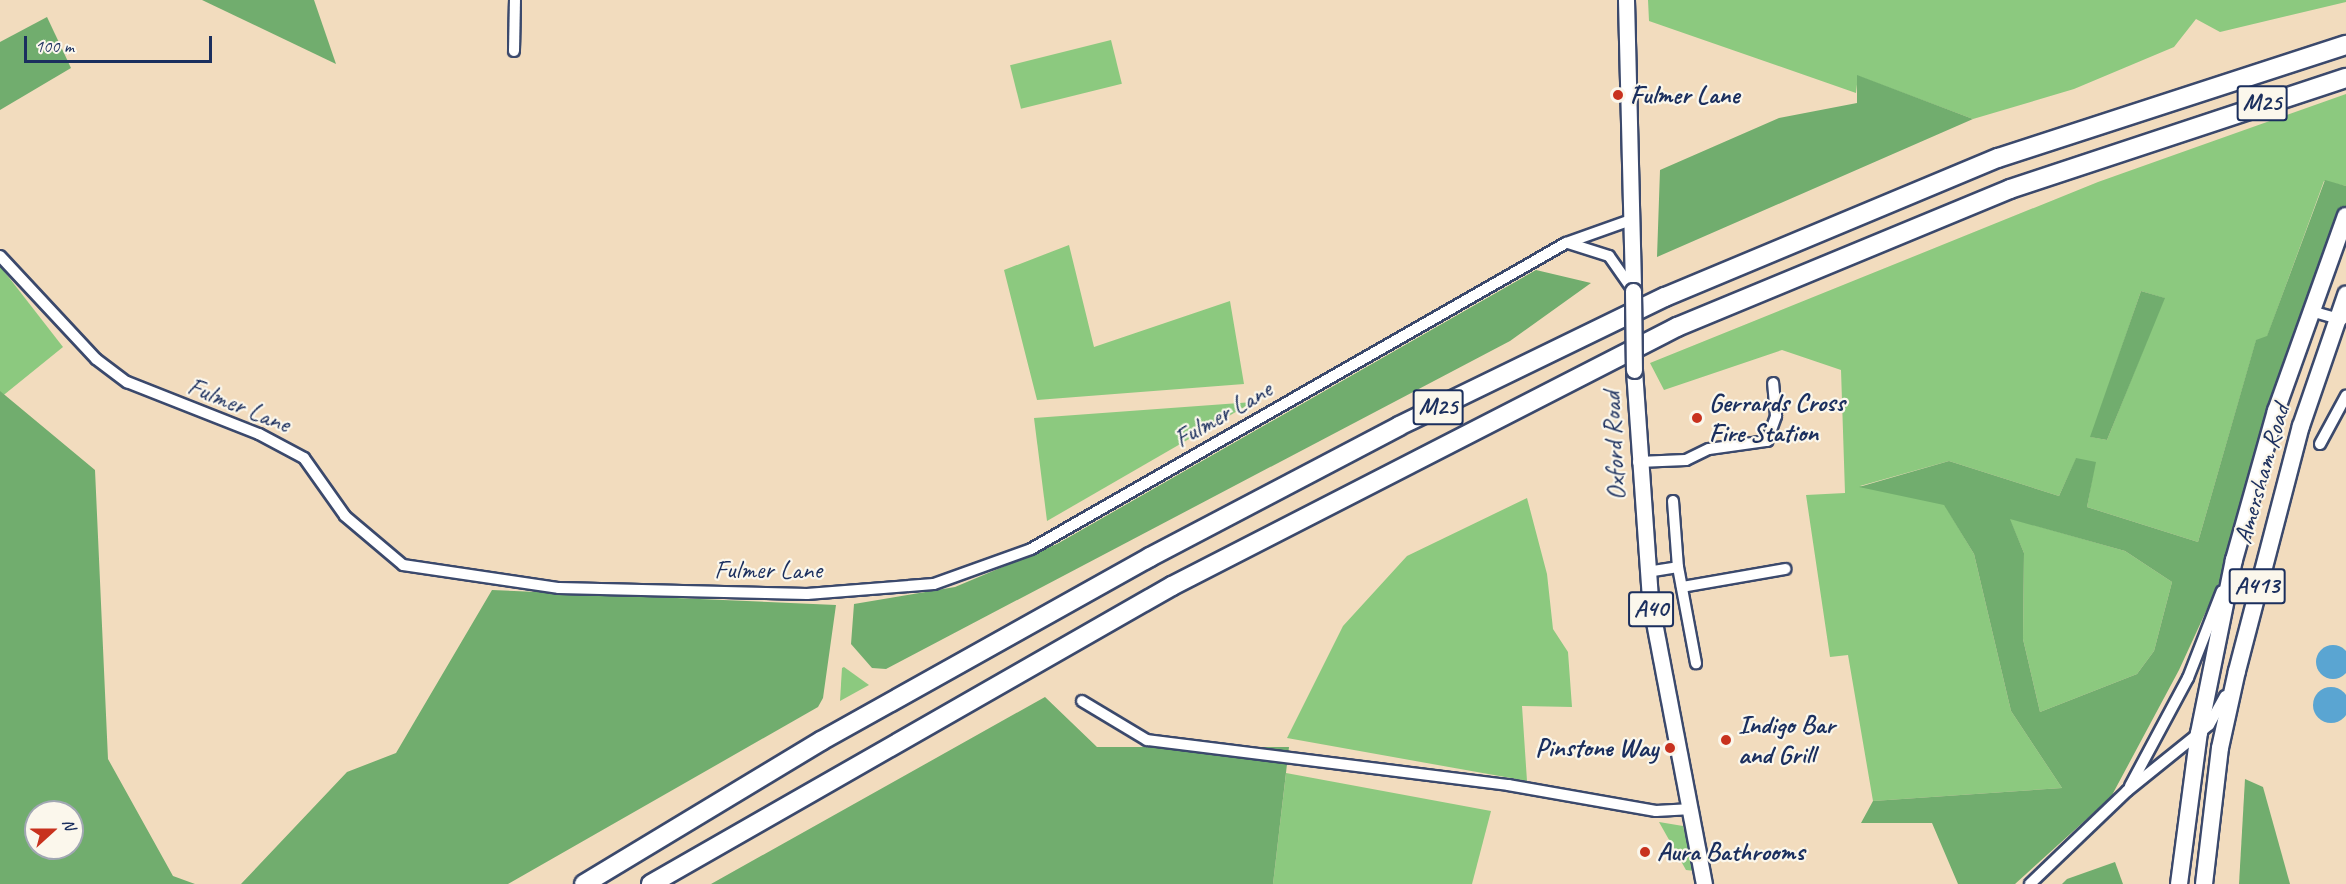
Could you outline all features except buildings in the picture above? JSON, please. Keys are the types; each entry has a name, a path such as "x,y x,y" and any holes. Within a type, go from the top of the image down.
{"highway":[{"name":"M25","path":"584,884 821,741 1150,557 1399,426 1665,297 1998,158 2346,45"},
{"name":"M25","path":"651,884 1162,591 1677,327 2010,189 2346,78"},
{"name":"A413","path":"2180,884 2199,733 2234,560 2311,311 2346,216"},
{"name":"Amersham Road","path":"2204,884 2220,748 2237,671 2275,518 2341,320 2346,296"}],"main road":[{"name":"Oxford Road","path":"1626,0 1634,370 1638,462 1647,572 1699,844 1704,884"},
{"name":"A40","path":"1699,844 1710,884"}],"street":[{"path":"514,51 515,0"},
{"name":"Fulmer Lane","path":"0,256 96,359 127,382 259,434 304,458 345,516 403,565 547,587 807,594 934,584 1032,549 1566,243 1631,220"},
{"path":"1566,243 1609,256 1633,291"},
{"path":"2311,311 2341,320"},
{"path":"1638,462 1686,460 1709,449 1767,441 1776,416 1773,383"},
{"path":"2320,444 2346,396"},
{"path":"1673,501 1678,567 1696,663"},
{"path":"2127,791 2188,678 2234,560"},
{"path":"1647,572 1678,567"},
{"path":"1682,587 1785,569"},
{"path":"2030,884 2127,791 2199,733 2220,709 2237,671"},
{"path":"1082,701 1147,740 1508,785 1656,811 1692,809"}],"green space":[{"path":"202,0 314,0 336,64"},
{"path":"1648,0 2346,0 2346,2 2220,32 2196,19 2174,47 2074,89 1973,119 1858,76 1856,93 1649,21"},
{"path":"47,17 71,68 0,110 0,42"},
{"path":"1111,40 1122,84 1021,109 1010,65"},
{"path":"1857,75 1973,119 1657,257 1660,170 1779,118 1857,103"},
{"path":"2346,94 2346,186 2324,181 2267,337 2256,341 2198,542 2087,507 2095,463 2076,459 2059,496 1949,461 1860,486 1944,504 1974,554 2011,711 2062,788 1873,801 1848,655 1830,657 1806,495 1845,493 1841,370 1782,350 1664,390 1650,363 2098,182","holes":["2141,291 2164,298 2107,440 2091,437"]},
{"path":"2325,180 2346,186 2346,206 2297,326 2219,583 2179,670 2111,797 2015,884 1958,884 1932,823 1861,823 1873,801 2062,788 2011,711 1974,554 1944,505 1859,487 1949,461 2059,496 2076,458 2096,462 2087,507 2198,542 2256,340 2267,336","holes":["2010,519 2125,551 2172,582 2154,651 2137,674 2040,712 2023,639 2024,553"]},
{"path":"1069,245 1094,347 1230,301 1244,384 1037,400 1004,270"},
{"path":"0,266 63,347 0,398"},
{"path":"1536,270 1591,283 1510,341 886,669 872,668 851,644 854,604 955,587 1057,544"},
{"path":"2141,291 2165,298 2107,440 2090,437"},
{"path":"0,391 95,470 108,759 173,876 195,884 0,884"},
{"path":"1253,402 1047,521 1034,418"},
{"path":"1527,498 1547,574 1553,629 1568,652 1572,707 1522,706 1527,781 1287,738 1343,626 1407,556"},
{"path":"2009,518 2125,551 2172,582 2154,651 2137,674 2040,712 2023,639 2024,553"},
{"path":"492,590 836,605 823,698 818,707 508,884 241,884 347,772 396,753"},
{"path":"844,667 869,685 840,701 842,668"},
{"path":"1045,697 1097,747 1289,747 1273,884 711,884"},
{"path":"1286,773 1491,811 1472,884 1273,884"},
{"path":"2245,779 2263,787 2290,884 2239,884"},
{"path":"1659,822 1683,826 1695,871 1686,870"},
{"path":"2115,862 2123,884 2062,884 2067,879"}],"water":[{"path":"2333,645 2345,650 2350,662 2345,674 2333,679 2321,674 2316,662 2321,650"},
{"path":"2331,687 2343,693 2349,705 2343,717 2331,723 2319,717 2313,705 2319,693"}],"place":[{"name":"Fulmer Lane","path":"1618,95"},
{"name":"Gerrards Cross Fire Station","path":"1697,418"},
{"name":"Indigo Bar and Grill","path":"1726,740"},
{"name":"Pinstone Way","path":"1670,748"},
{"name":"Aura Bathrooms","path":"1645,852"}]}
